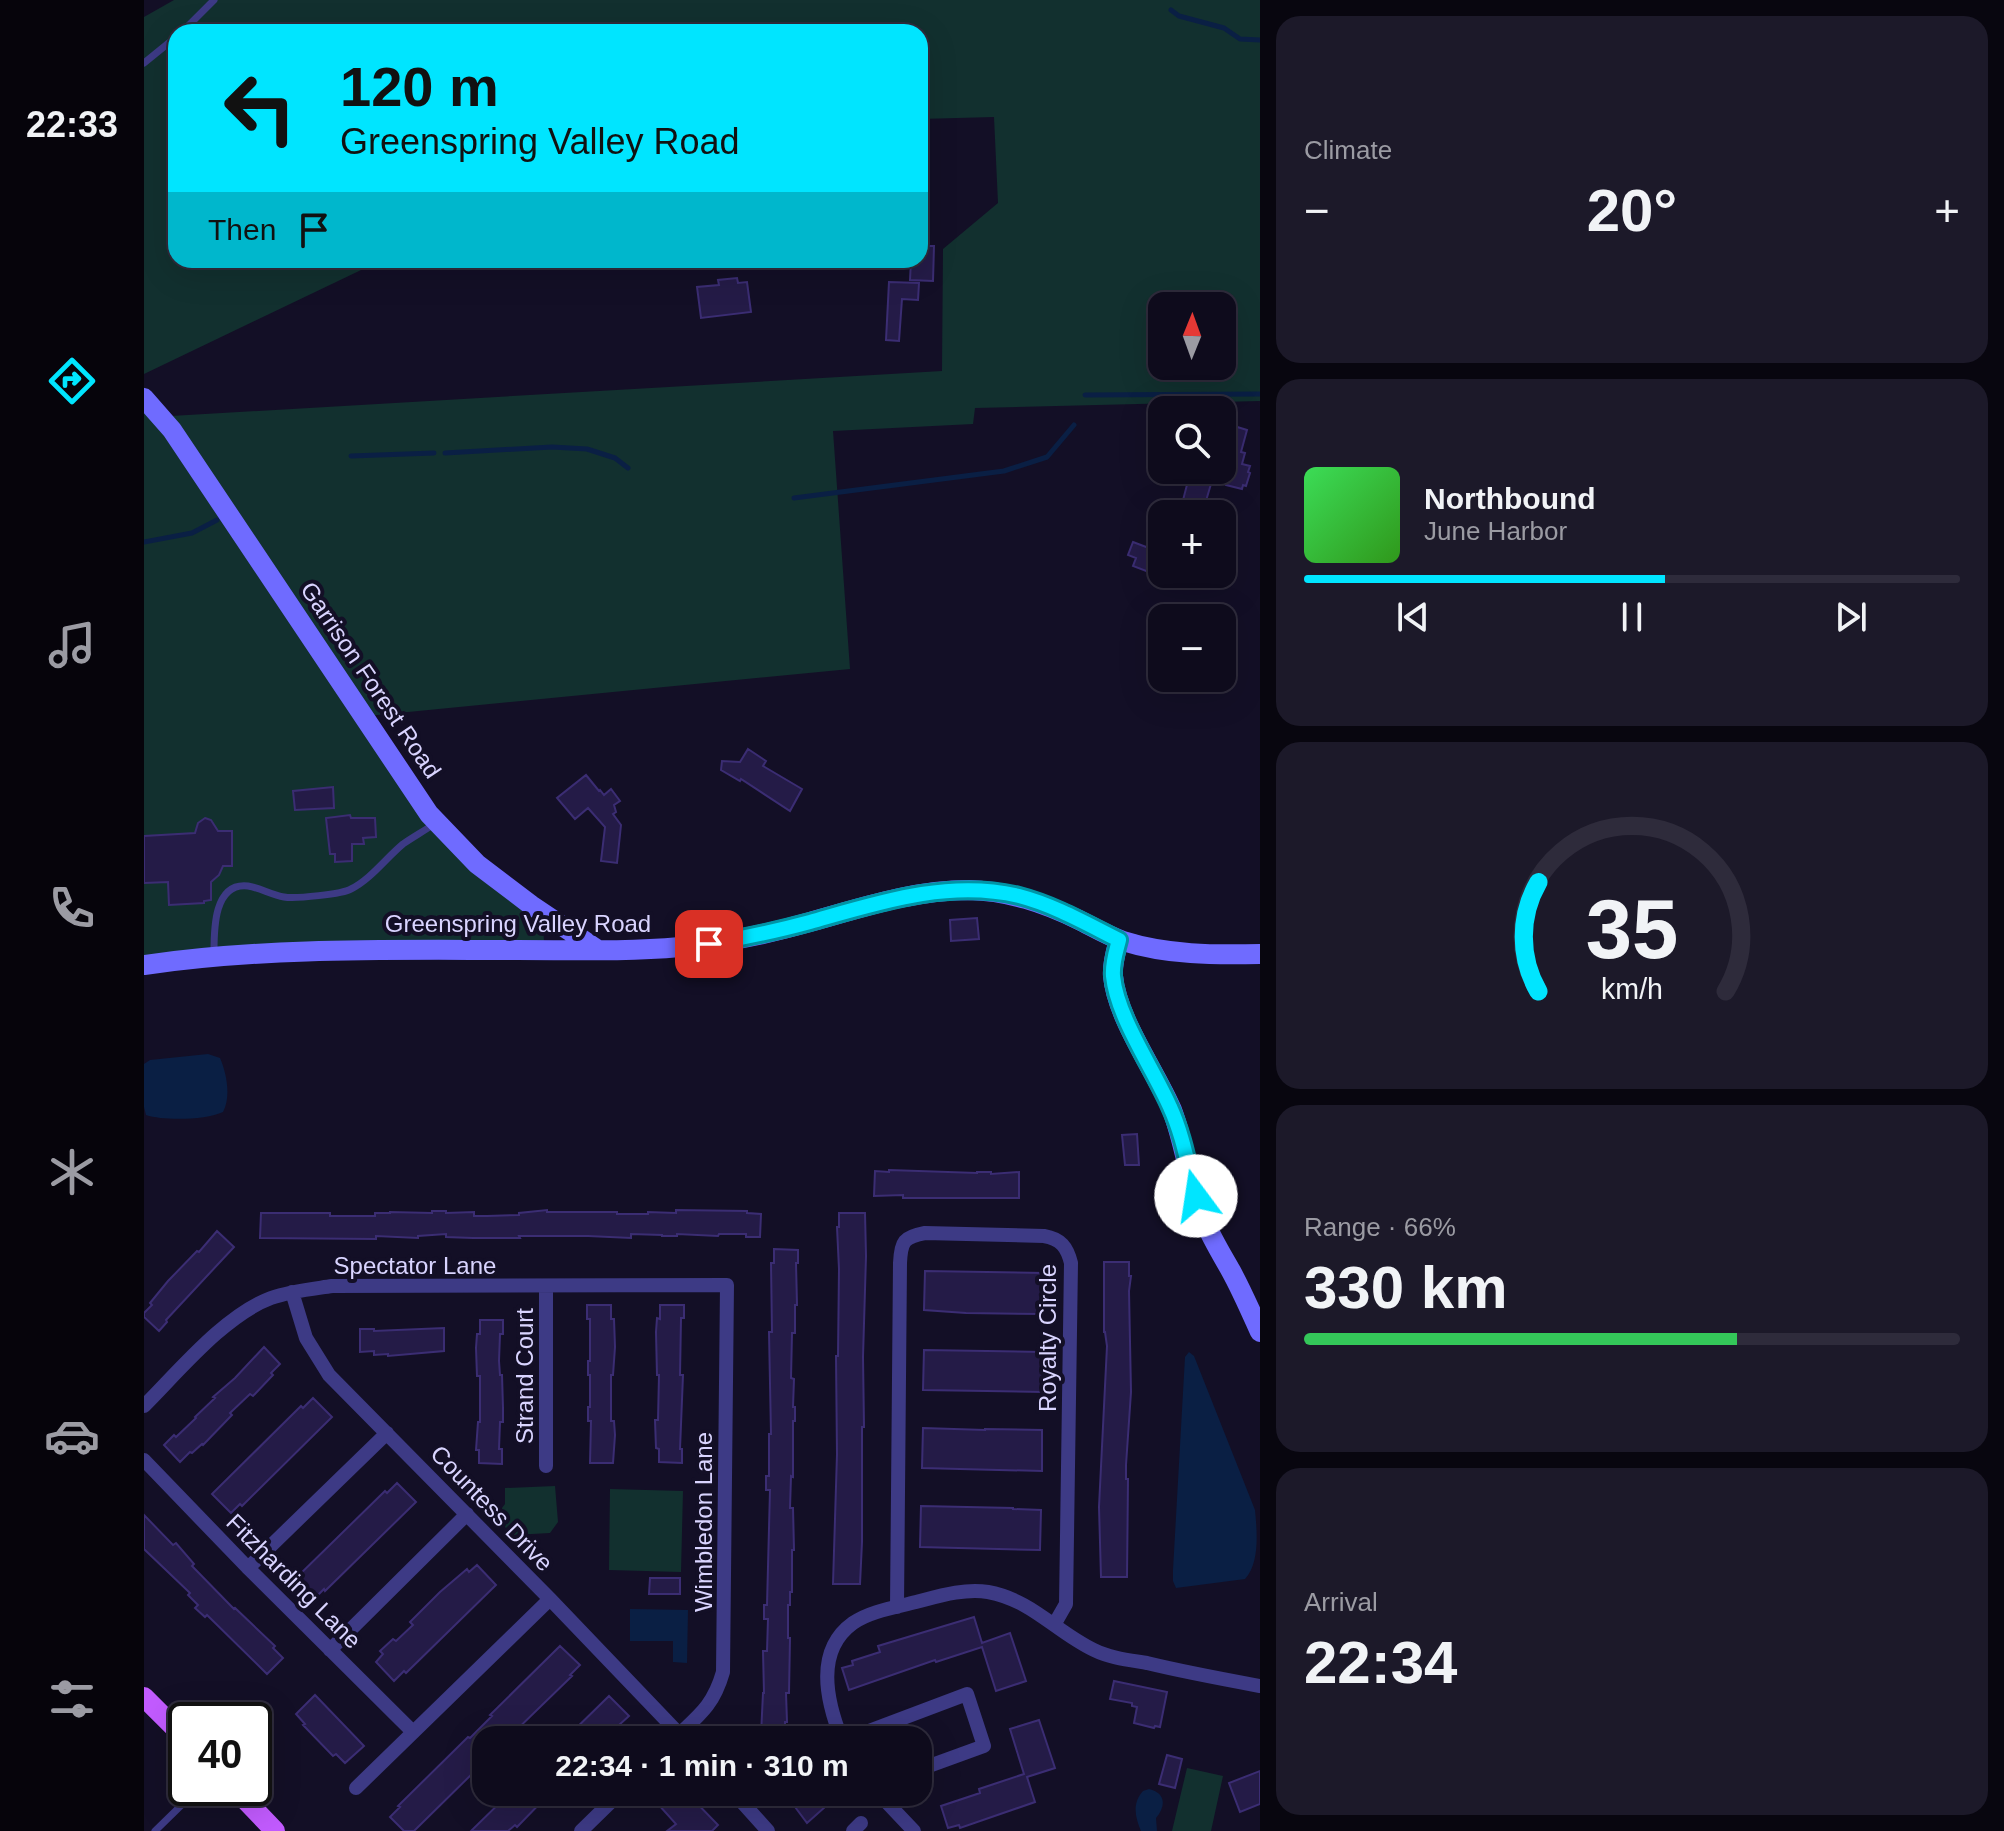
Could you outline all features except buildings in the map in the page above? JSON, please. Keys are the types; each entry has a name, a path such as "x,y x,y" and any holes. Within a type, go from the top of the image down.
{"main road":[{"name":"Garrison Forest Road","path":"144,398 172,430 394,763 437,822 477,864 598,950"},
{"name":"Greenspring Valley Road","path":"144,965 214,957 329,951 598,950 709,944 773,932 896,898 967,890 1019,896 1050,906 1119,940 1198,954 1260,954"},
{"path":"1119,940 1112,973 1123,1012 1181,1135 1205,1222 1260,1332"},
{"path":"144,1697 168,1721"},
{"path":"251,1806 275,1831"}],"street":[{"name":"Royalty Circle","path":"897,1607 900,1263 903,1243 911,1236 925,1233 1044,1236 1061,1242 1068,1250 1071,1263 1066,1604 1054,1625"},
{"name":"Spectator Lane","path":"144,1406 235,1319 269,1299 292,1292 332,1286 727,1285"},
{"name":"Wimbledon Lane","path":"690,1726 713,1700 723,1672 727,1285"},
{"name":"Strand Court","path":"546,1286 546,1466"},
{"name":"Countess Drive","path":"292,1292 306,1338 329,1375 550,1599 668,1726"},
{"path":"248,1568 387,1433"},
{"name":"Fitzharding Lane","path":"144,1460 413,1732"},
{"path":"330,1650 467,1514"},
{"path":"838,1726 830,1704 827,1668 830,1655 854,1622 944,1595 983,1591 1016,1600 1082,1644 1106,1654 1260,1686"},
{"path":"356,1788 550,1599"},
{"path":"881,1726 967,1694 984,1746 932,1765"},
{"path":"581,1831 607,1806"},
{"path":"746,1806 768,1831"},
{"path":"890,1806 914,1831"}],"lane":[{"path":"190,24 214,0"},
{"path":"144,63 168,44"},
{"path":"214,957 214,924 224,897 234,888 252,887 283,897 350,891 405,843 437,822"},
{"path":"155,1831 181,1806"}],"green space":[{"path":"174,0 1260,0 1260,401 1236,402 1236,396 1148,396 1148,404 975,408 973,424 833,431 850,669 357,717 389,768 543,924 544,942 144,956 144,387 171,416 942,371 943,249 998,203 994,117 928,119 928,24 168,24 168,268 365,268 144,374 144,17"},
{"path":"555,1486 558,1522 550,1533 513,1535 500,1522 505,1488"},
{"path":"610,1489 683,1491 681,1572 609,1570"},
{"path":"1187,1768 1223,1776 1211,1831 1172,1831"}],"water":[{"path":"208,1054 220,1058 225,1071 227,1093 223,1112 185,1119 146,1115 144,1064 150,1060"},
{"path":"1189,1352 1194,1356 1255,1510 1256,1546 1253,1564 1245,1579 1176,1588 1173,1570 1185,1357"},
{"path":"630,1609 688,1610 687,1663 673,1662 673,1641 630,1641"},
{"path":"1149,1789 1159,1794 1163,1805 1156,1818 1157,1831 1141,1831 1136,1805 1143,1791"}],"waterway":[{"path":"1171,10 1179,16 1224,28 1240,39 1260,40"},
{"path":"1085,395 1260,394"},
{"path":"794,498 1004,471 1047,457 1074,425"},
{"path":"445,453 552,447 587,449 615,458 628,468"},
{"path":"351,456 434,453"},
{"path":"144,542 192,533 217,520"}],"route":[{"path":"709,944 773,932 896,898 967,890 1019,896 1050,906 1119,940 1112,973 1116,992 1181,1135 1196,1196"}]}
